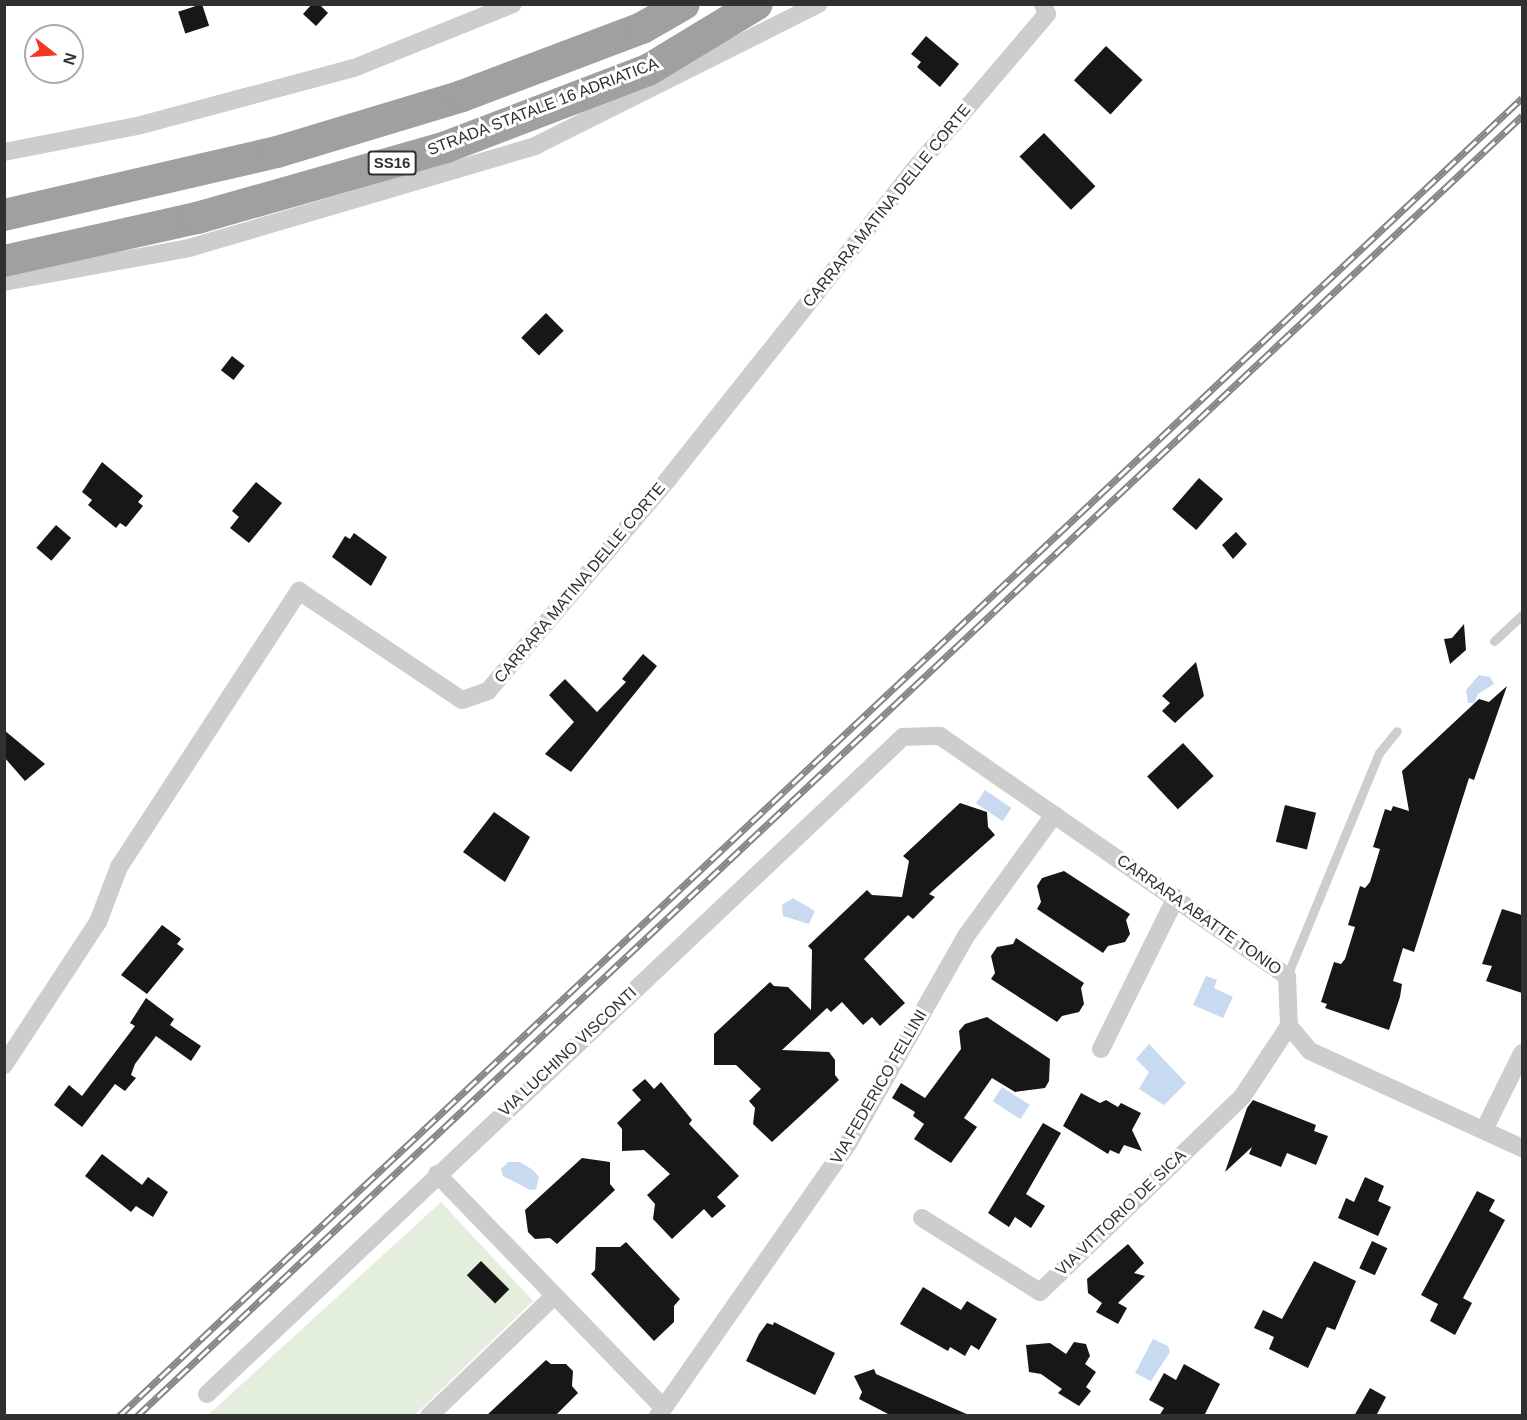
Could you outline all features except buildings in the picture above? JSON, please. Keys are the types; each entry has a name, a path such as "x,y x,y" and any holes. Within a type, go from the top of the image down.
{"highway":[{"name":"SS16","path":"4,216 277,152 462,96 642,28 684,4"},
{"name":"STRADA STATALE 16 ADRIATICA","path":"4,261 197,218 446,147 648,69 757,4"}],"street":[{"path":"4,152 141,125 354,68 513,4"},
{"path":"4,282 189,248 535,146 818,4"},
{"name":"CARRARA MATINA DELLE CORTE","path":"4,1065 99,922 119,867 299,591 462,700 488,691 669,477 919,164 1047,14 1043,4"},
{"name":"CARRARA ABATTE TONIO","path":"940,736 1176,897 1287,976 1289,1026"},
{"name":"VIA LUCHINO VISCONTI","path":"207,1394 437,1174 903,737 940,736"},
{"name":"VIA FEDERICO FELLINI","path":"660,1411 849,1142 966,936 1054,815"},
{"path":"1101,1049 1176,897"},
{"path":"1289,1026 1310,1051 1522,1149"},
{"name":"VIA VITTORIO DE SICA","path":"922,1218 1040,1292 1242,1096 1289,1026"},
{"path":"1484,1130 1522,1053"},
{"path":"437,1174 660,1411"},
{"path":"429,1416 554,1296"}],"lane":[{"path":"1494,641 1522,615"},
{"path":"1287,976 1379,753 1397,731"}],"green space":[{"path":"441,1202 533,1301 415,1415 209,1414"}],"water":[{"path":"1479,675 1490,677 1494,684 1478,694 1474,703 1468,703 1466,690"},
{"path":"985,790 1012,808 1003,821 976,803"},
{"path":"793,898 815,911 809,924 783,916 782,905"},
{"path":"1206,976 1217,980 1214,988 1233,997 1223,1018 1193,1005"},
{"path":"1149,1044 1186,1083 1164,1105 1139,1089 1149,1072 1136,1059"},
{"path":"1002,1087 1030,1105 1020,1119 993,1101"},
{"path":"508,1162 520,1162 533,1170 539,1177 536,1189 530,1190 503,1176 501,1169"},
{"path":"1153,1339 1168,1346 1170,1352 1151,1381 1135,1373"}],"railway":[{"path":"119,1416 1522,98"},
{"path":"137,1416 1522,116"}]}
